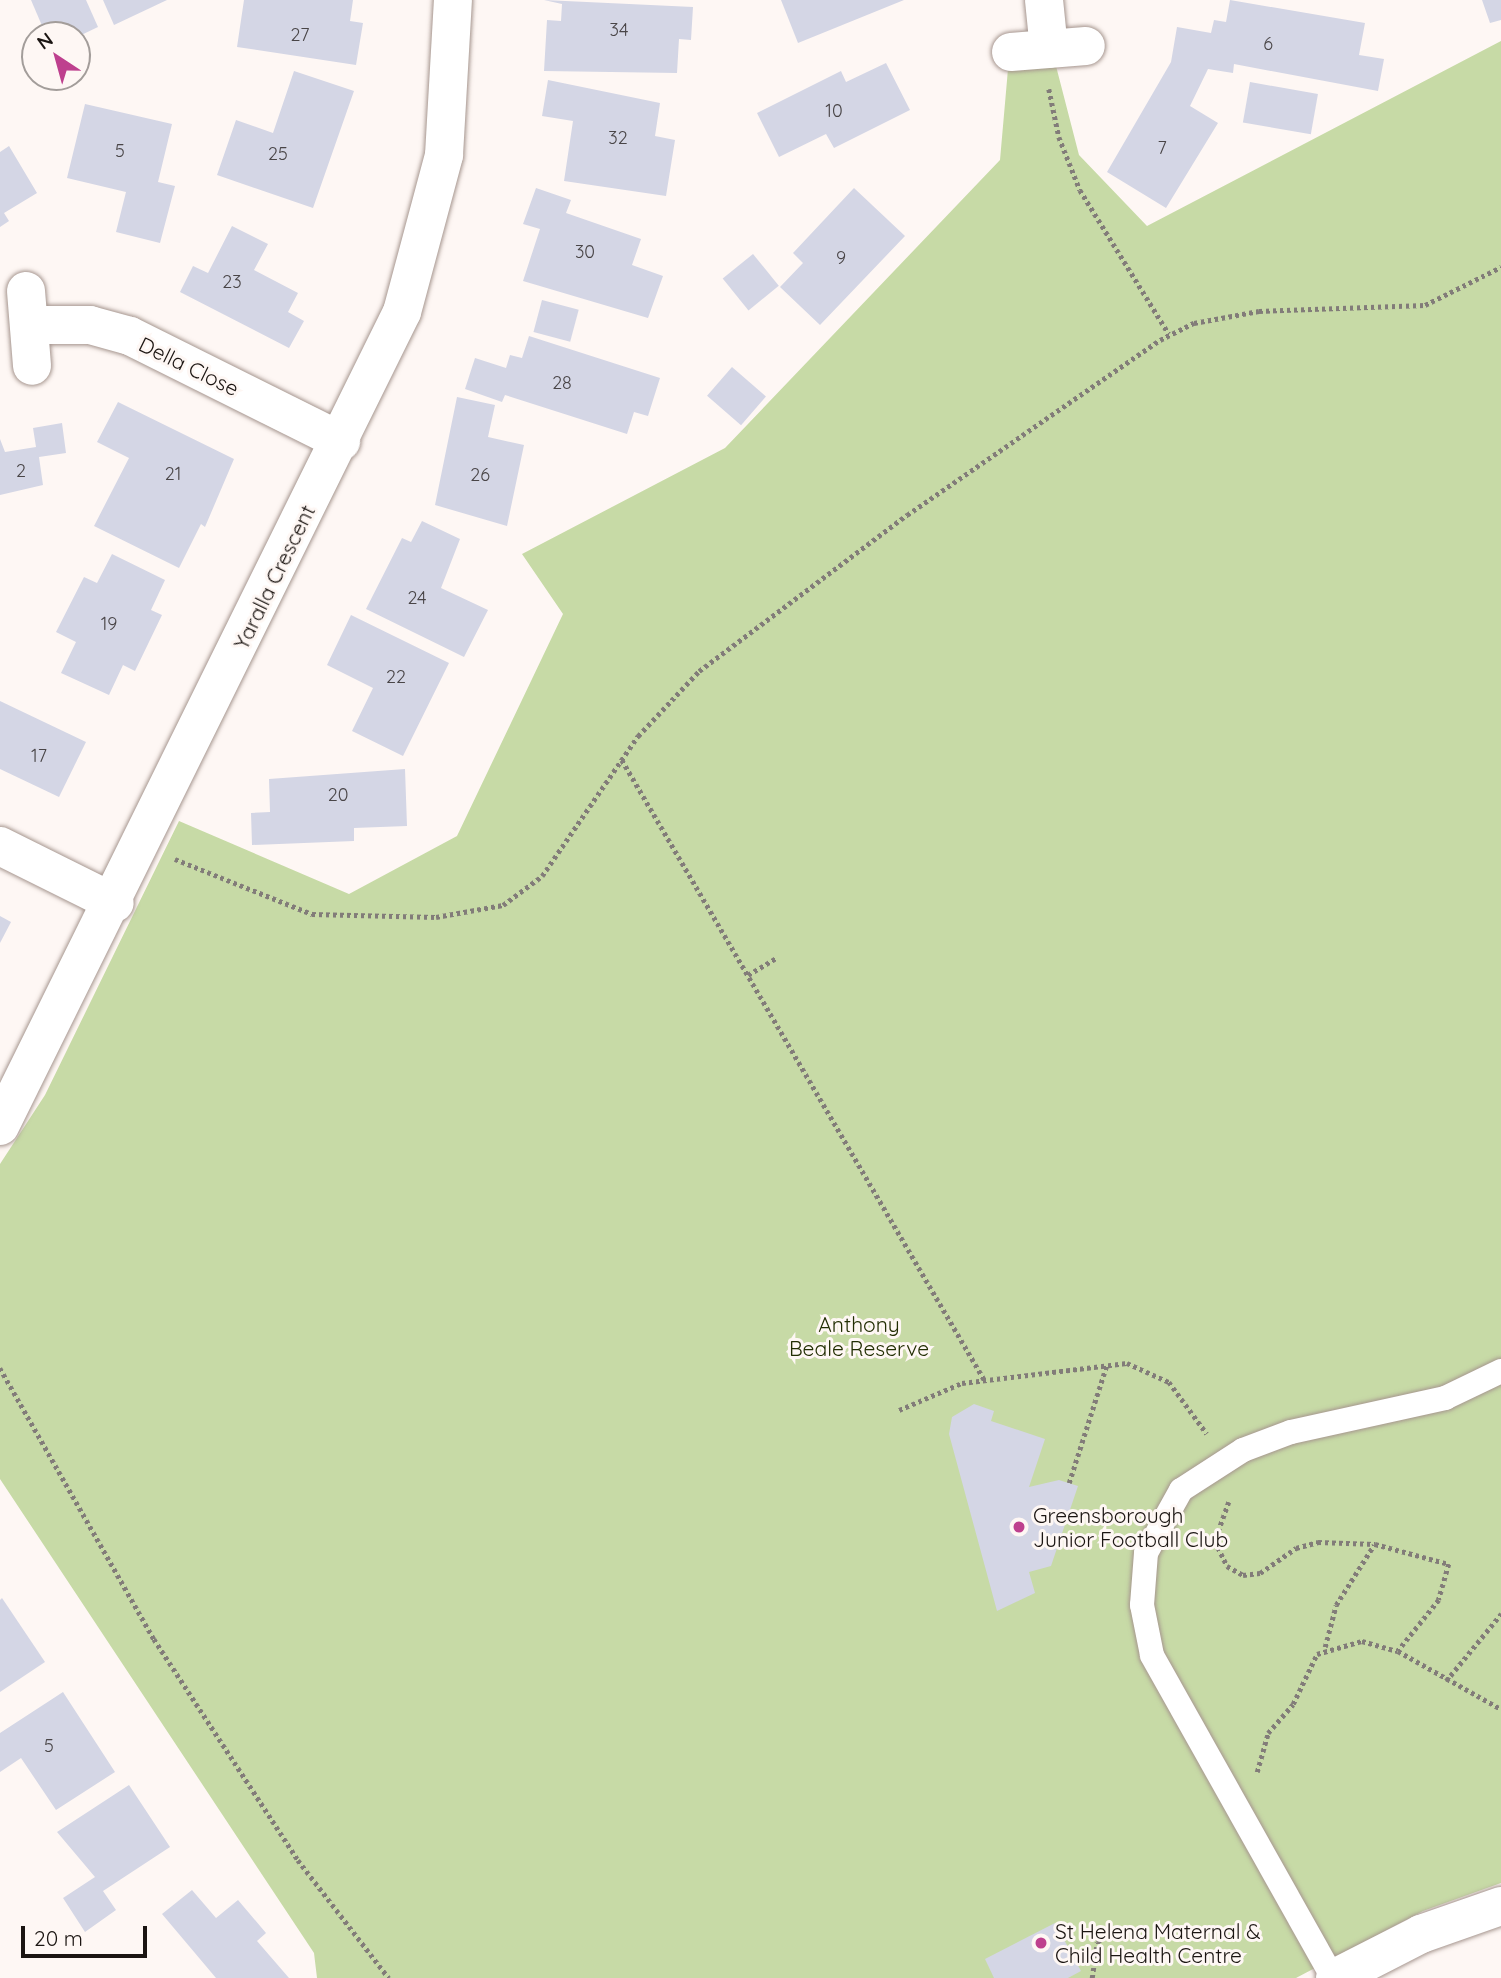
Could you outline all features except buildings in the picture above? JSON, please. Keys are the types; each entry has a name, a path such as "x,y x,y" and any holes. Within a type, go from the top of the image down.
{"street":[{"name":"Yaralla Crescent","path":"0,1126 115,903 402,312 426,238 450,113 453,0"},
{"path":"1044,0 1048,49"},
{"name":"Della Close","path":"32,366 27,308 130,336 341,441"},
{"path":"0,846 115,903"},
{"path":"1334,1978 1421,1934 1501,1906"}],"lane":[{"path":"1334,1978 1226,1792 1152,1655 1142,1592 1146,1553 1168,1507 1221,1461 1291,1432 1445,1398 1501,1371"}],"path":[{"path":"1048,49 1066,160 1117,257 1169,334"},
{"path":"143,845 242,891 312,914 391,918 471,913 503,905 542,876 622,760 672,697 734,643 1169,334 1259,311 1425,305 1501,267"},
{"path":"622,760 985,1381"},
{"path":"748,975 776,958"},
{"path":"1069,1483 1107,1364"},
{"path":"899,1410 985,1381 1107,1364 1139,1365 1169,1382 1221,1461 1234,1489 1215,1541 1235,1572 1260,1573 1306,1544 1375,1544 1449,1564 1440,1600 1398,1651"},
{"path":"0,1368 154,1639 298,1860 388,1978"},
{"path":"1325,1647 1336,1605 1375,1544"},
{"path":"1446,1681 1501,1614"},
{"path":"1226,1792 1261,1766 1270,1728 1289,1711 1309,1661 1325,1647 1362,1640 1398,1651 1446,1681 1501,1709"},
{"path":"1092,1978 1097,1942 1114,1930"}],"green space":[{"name":"Anthony Beale Reserve","path":"1501,41 1501,1883 1423,1911 1296,1978 317,1978 314,1953 0,1479 0,1164 45,1095 179,821 349,894 457,836 563,614 522,554 725,448 1000,160 1008,69 1056,66 1079,155 1147,226"}],"place":[{"name":"Greensborough Junior Football Club","path":"1019,1527"},
{"name":"St Helena Maternal & Child Health Centre","path":"1041,1943"}]}
